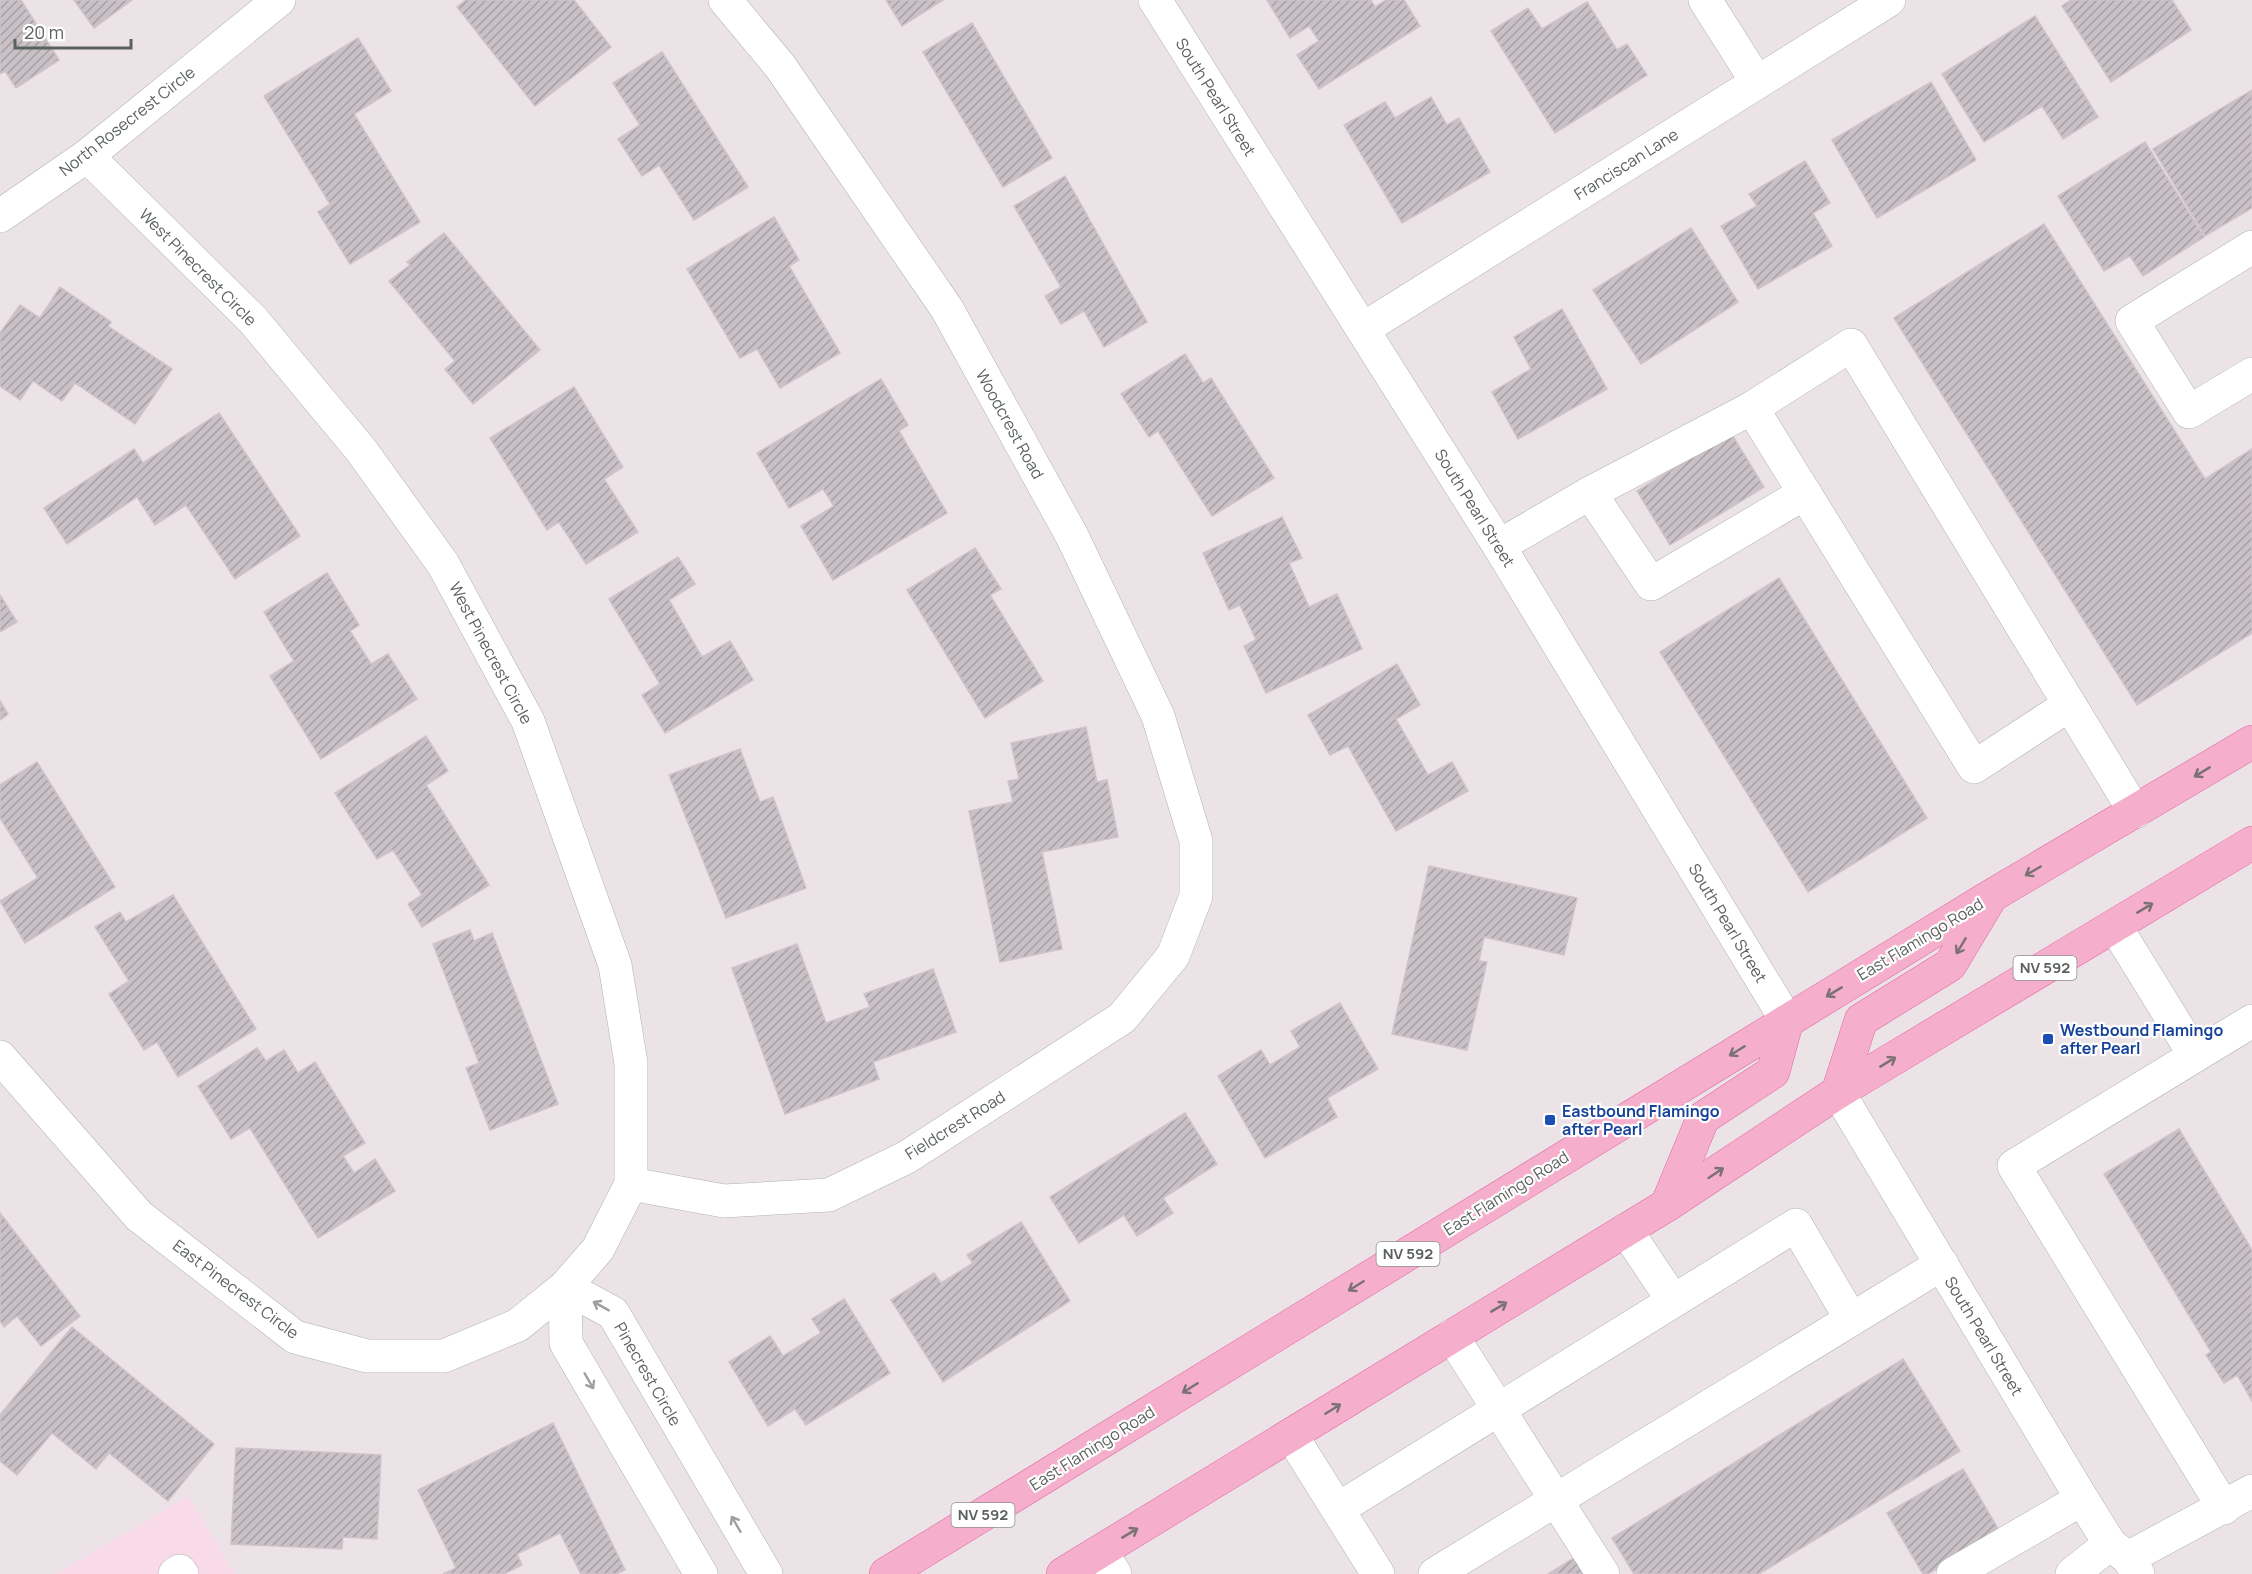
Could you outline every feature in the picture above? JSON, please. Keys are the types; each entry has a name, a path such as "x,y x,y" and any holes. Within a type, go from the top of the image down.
{"main road":[{"name":"East Flamingo Road","path":"886,1574 932,1559 1787,1021 1991,896 2252,742"},
{"name":"NV 592","path":"1063,1574 1108,1562 1291,1435 1667,1205 1838,1092 2252,843"},
{"path":"1838,1092 1861,1020 1950,965 1991,896"},
{"path":"1667,1205 1704,1118 1773,1072 1787,1021"}],"street":[{"name":"North Rosecrest Circle","path":"0,216 87,156 279,0"},
{"name":"Woodcrest Road","path":"725,0 780,66 946,309 1072,536 1158,717 1196,841 1196,896"},
{"name":"South Pearl Street","path":"1155,0 1500,546 1787,1021"},
{"path":"1705,0 1757,82"},
{"name":"Franciscan Lane","path":"1363,329 1889,0"},
{"name":"West Pinecrest Circle","path":"87,156 253,320 362,450 443,564 528,721 615,965 631,1063 631,1184 597,1249 566,1287"},
{"path":"2252,247 2132,321 2189,412 2252,374"},
{"path":"1500,546 1590,494 1752,408 1851,345 2134,812"},
{"path":"1752,408 1974,767 2069,705"},
{"path":"1590,494 1651,584 1805,493"},
{"name":"Fieldcrest Road","path":"631,1184 724,1201 829,1195 907,1157 1122,1018 1173,956 1196,896"},
{"path":"2115,926 2194,1054"},
{"path":"2224,1508 2014,1166 2194,1054 2252,1021"},
{"name":"East Pinecrest Circle","path":"0,1057 139,1216 295,1336 367,1356 444,1356 518,1325 566,1287"},
{"name":"South Pearl Street","path":"1838,1092 2082,1499 2125,1559"},
{"path":"1338,1509 1672,1299 1796,1225 1851,1319"},
{"path":"1626,1230 1672,1299"},
{"path":"1436,1574 1942,1264"},
{"path":"566,1287 566,1343 701,1574"},
{"name":"Pinecrest Circle","path":"566,1287 613,1313 766,1574"},
{"path":"1452,1336 1603,1574"},
{"path":"1291,1435 1378,1574"},
{"path":"2072,1574 2125,1559 2252,1491"},
{"path":"1953,1574 2082,1499"},
{"path":"175,1574 180,1571 182,1574"}],"shaded area":[{"path":"188,1496 235,1574 56,1574"}],"building":[{"path":"0,0 21,0 59,60 16,88 5,71 0,74"},
{"path":"74,0 132,0 94,28"},
{"path":"466,0 574,0 611,47 535,106 457,7"},
{"path":"886,0 943,0 902,26"},
{"path":"1267,0 1371,0 1375,7 1386,0 1404,0 1420,26 1319,89 1297,55 1319,41 1309,26 1290,38"},
{"path":"2071,0 2172,0 2191,30 2111,82 2062,6"},
{"path":"1587,2 1617,50 1627,44 1647,75 1555,133 1491,31 1528,8 1542,29"},
{"path":"2035,16 2098,117 2063,139 2042,106 1984,142 1942,74"},
{"path":"972,23 1052,158 1003,187 923,52"},
{"path":"358,38 391,91 354,114 420,222 350,264 318,212 330,204 264,96"},
{"path":"662,52 748,187 694,220 659,165 642,176 618,139 640,125 613,83"},
{"path":"1931,82 1976,160 1877,218 1832,140"},
{"path":"2252,90 2252,208 2205,236 2153,149"},
{"path":"1431,97 1447,125 1459,118 1490,172 1402,223 1344,125 1385,102 1395,118"},
{"path":"2145,142 2204,237 2143,276 2130,256 2104,271 2058,196"},
{"path":"1805,161 1830,203 1813,213 1832,246 1758,289 1721,226 1757,206 1749,194"},
{"path":"1065,176 1147,322 1104,347 1084,311 1061,324 1045,296 1061,287 1014,206"},
{"path":"774,217 799,260 789,266 840,353 780,388 757,349 740,358 687,269"},
{"path":"2044,224 2205,479 2252,449 2252,633 2137,705 1894,318"},
{"path":"1691,228 1738,302 1641,364 1593,290"},
{"path":"444,233 540,350 473,404 445,369 455,361 389,281 410,265 407,262"},
{"path":"60,287 111,322 108,326 172,369 135,424 75,383 62,401 33,381 20,400 0,386 0,333 20,305 40,318"},
{"path":"1562,309 1607,389 1518,439 1492,392 1531,369 1514,337"},
{"path":"1185,354 1203,383 1211,378 1274,478 1212,516 1158,431 1149,437 1121,394"},
{"path":"881,379 908,425 899,431 947,513 833,580 801,526 834,506 823,489 789,508 757,453"},
{"path":"574,387 623,467 604,479 638,532 586,564 559,522 547,530 490,438"},
{"path":"219,413 300,536 235,579 186,505 155,525 137,497 67,544 44,508 134,449 143,463"},
{"path":"1731,433 1764,487 1670,545 1637,491"},
{"path":"1282,517 1302,558 1289,563 1309,607 1337,594 1362,649 1266,693 1244,646 1256,640 1240,605 1229,610 1203,553"},
{"path":"975,548 1001,589 990,595 1043,681 985,718 907,590"},
{"path":"678,557 695,584 669,600 702,657 730,641 753,680 665,733 642,695 660,684 609,599"},
{"path":"327,573 359,625 350,631 371,664 388,654 417,699 321,759 270,676 294,661 264,612"},
{"path":"1779,578 1927,818 1808,892 1660,652"},
{"path":"0,595 17,622 0,632"},
{"path":"1397,664 1420,705 1396,719 1428,775 1452,762 1468,791 1396,831 1348,746 1330,755 1308,715"},
{"path":"0,701 8,714 0,720"},
{"path":"1086,727 1097,782 1107,780 1118,837 1042,852 1062,949 1000,962 969,811 1013,802 1008,781 1019,779 1011,743"},
{"path":"426,736 448,771 426,785 489,885 422,927 408,904 422,895 393,850 377,859 335,793"},
{"path":"740,749 760,802 773,797 806,888 726,918 669,775"},
{"path":"37,762 115,887 25,943 0,901 38,878 0,818 0,785"},
{"path":"1429,866 1577,898 1564,955 1484,937 1479,961 1487,962 1467,1050 1392,1034"},
{"path":"173,895 256,1029 178,1077 157,1042 144,1050 109,994 129,981 95,927 120,912 126,922"},
{"path":"470,930 474,941 492,933 558,1104 490,1130 466,1068 479,1063 433,944"},
{"path":"797,944 826,1023 870,1007 864,994 933,969 956,1032 873,1062 879,1079 785,1114 732,968"},
{"path":"1340,1003 1378,1069 1327,1098 1337,1117 1265,1158 1218,1076 1261,1050 1270,1065 1300,1047 1291,1031"},
{"path":"257,1048 266,1061 284,1050 298,1073 315,1062 365,1143 343,1156 354,1173 375,1159 395,1191 318,1238 250,1128 231,1139 198,1086"},
{"path":"1185,1113 1217,1164 1163,1198 1173,1213 1137,1236 1124,1215 1079,1243 1050,1197"},
{"path":"2179,1129 2252,1250 2252,1401 2237,1375 2224,1383 2206,1355 2211,1352 2104,1174"},
{"path":"0,1213 80,1316 41,1346 17,1316 4,1327 0,1321"},
{"path":"1021,1222 1070,1301 943,1382 891,1300 934,1273 941,1283 973,1263 967,1255"},
{"path":"844,1299 890,1373 806,1425 795,1409 768,1426 729,1362 770,1336 783,1356 821,1333 812,1319"},
{"path":"72,1327 214,1444 168,1501 109,1453 96,1469 52,1433 17,1475 0,1461 0,1415"},
{"path":"1903,1359 1960,1451 1759,1574 1634,1574 1612,1538"},
{"path":"553,1423 625,1570 616,1574 581,1574 560,1533 517,1554 522,1565 504,1574 443,1574 456,1568 418,1490"},
{"path":"236,1448 381,1455 377,1539 343,1537 342,1549 231,1544"},
{"path":"1963,1469 2000,1532 1928,1574 1923,1574 1887,1513"},
{"path":"1577,1556 1589,1574 1548,1574"}],"place":[{"name":"Westbound Flamingo after Pearl","path":"2048,1039"},
{"name":"Eastbound Flamingo after Pearl","path":"1550,1120"}]}
